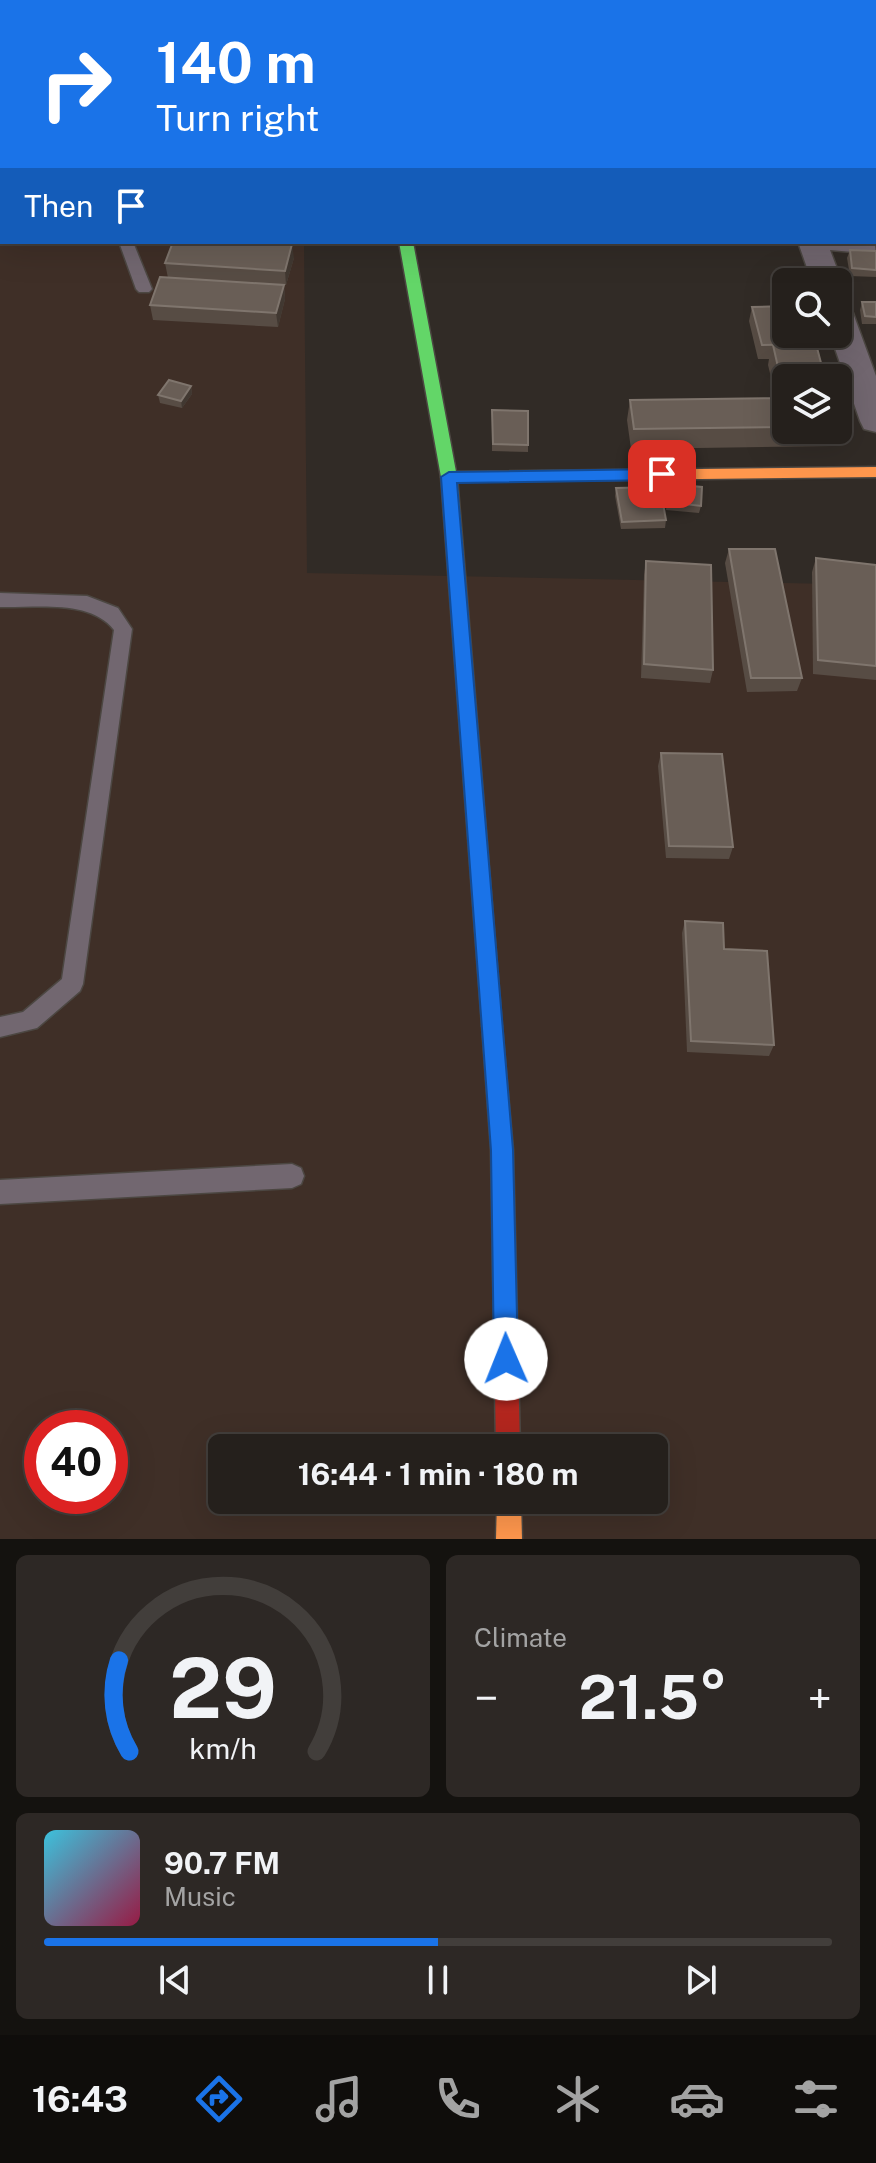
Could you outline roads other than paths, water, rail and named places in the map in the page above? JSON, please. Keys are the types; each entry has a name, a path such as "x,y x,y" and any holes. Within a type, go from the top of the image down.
{"street":[{"path":"406,244 449,477 502,1150 508,1434"},
{"path":"814,244 822,268"},
{"path":"850,348 876,421"},
{"path":"449,477 876,472"},
{"path":"509,1514 509,1539"}],"lane":[{"path":"127,244 144,289"},
{"path":"0,600 87,603 111,613 123,629 72,984 29,1021 0,1027"},
{"path":"0,1192 292,1176"}]}
